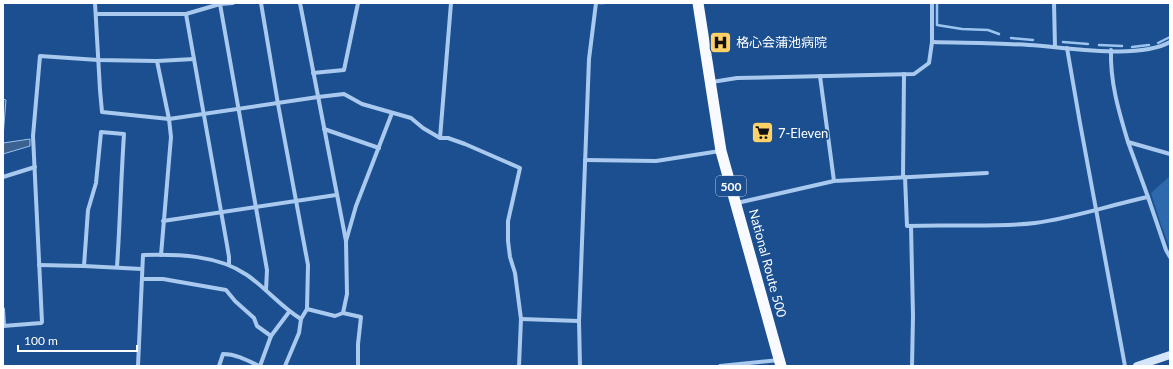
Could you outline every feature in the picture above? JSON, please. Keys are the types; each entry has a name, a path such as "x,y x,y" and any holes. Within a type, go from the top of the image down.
{"highway":[{"name":"National Route 500","path":"698,3 721,151 781,363"}],"main road":[{"path":"1138,366 1170,355"}],"street":[{"path":"95,3 102,112 169,120 344,94 362,104 411,118 423,128 440,138 448,138 465,144 520,168 508,220 510,257 515,274 521,319 519,366"},
{"path":"96,14 186,14 220,4 233,3"},
{"path":"261,3 295,200 308,265 307,309 301,319 298,333 285,366"},
{"path":"300,3 346,241 347,294 343,313"},
{"path":"313,74 344,70 358,3"},
{"path":"440,138 451,3"},
{"path":"580,366 579,321 589,59 596,3"},
{"path":"710,82 737,78 914,74 929,63 932,42 932,3"},
{"path":"1054,3 1055,47"},
{"path":"220,4 240,109 267,270 266,290"},
{"path":"186,14 230,257 229,264"},
{"path":"932,42 1029,45 1111,50 1154,48 1170,42"},
{"path":"1067,48 1126,366"},
{"path":"1111,50 1110,60 1115,101 1166,250 1170,257"},
{"path":"3,309 3,326 42,323 33,136 40,56 98,60 157,61 194,59"},
{"path":"157,61 171,137 161,255"},
{"path":"904,74 904,177 907,226 1035,223 1148,197"},
{"path":"820,76 834,181"},
{"path":"346,241 356,206 392,113"},
{"path":"324,129 379,148"},
{"path":"84,266 88,210 96,183 101,132 124,134 120,187 121,206 117,267"},
{"path":"1128,142 1170,154"},
{"path":"585,160 656,160 721,151"},
{"path":"3,177 35,167"},
{"path":"736,203 834,181 987,173"},
{"path":"163,221 221,211 336,195"},
{"path":"911,226 913,316 912,366"},
{"path":"138,366 143,255 202,258 229,264 247,274 289,312 301,319"},
{"path":"39,265 142,269"},
{"path":"142,279 164,279 226,290 235,301 254,318 257,326 271,336"},
{"path":"307,309 335,316 343,313 361,317 358,344 358,366"},
{"path":"219,366 223,354 230,354 243,358 259,366 271,336 289,312"},
{"path":"521,319 579,321"},
{"path":"720,366 781,363"}],"shaded area":[{"path":"3,99 6,100 3,137"},
{"path":"30,139 30,146 3,154 3,143"},
{"path":"1170,176 1170,248 1151,193"}],"waterway":[{"path":"597,3 604,3"},
{"path":"937,3 937,25 962,29 988,30 999,34"},
{"path":"1158,43 1170,37"},
{"path":"1011,38 1033,40"},
{"path":"1063,42 1088,44"},
{"path":"1099,45 1122,46"},
{"path":"1132,47 1149,45"}],"place":[{"name":"格心会蒲池病院","path":"721,42"},
{"name":"7-Eleven","path":"762,133"}]}
